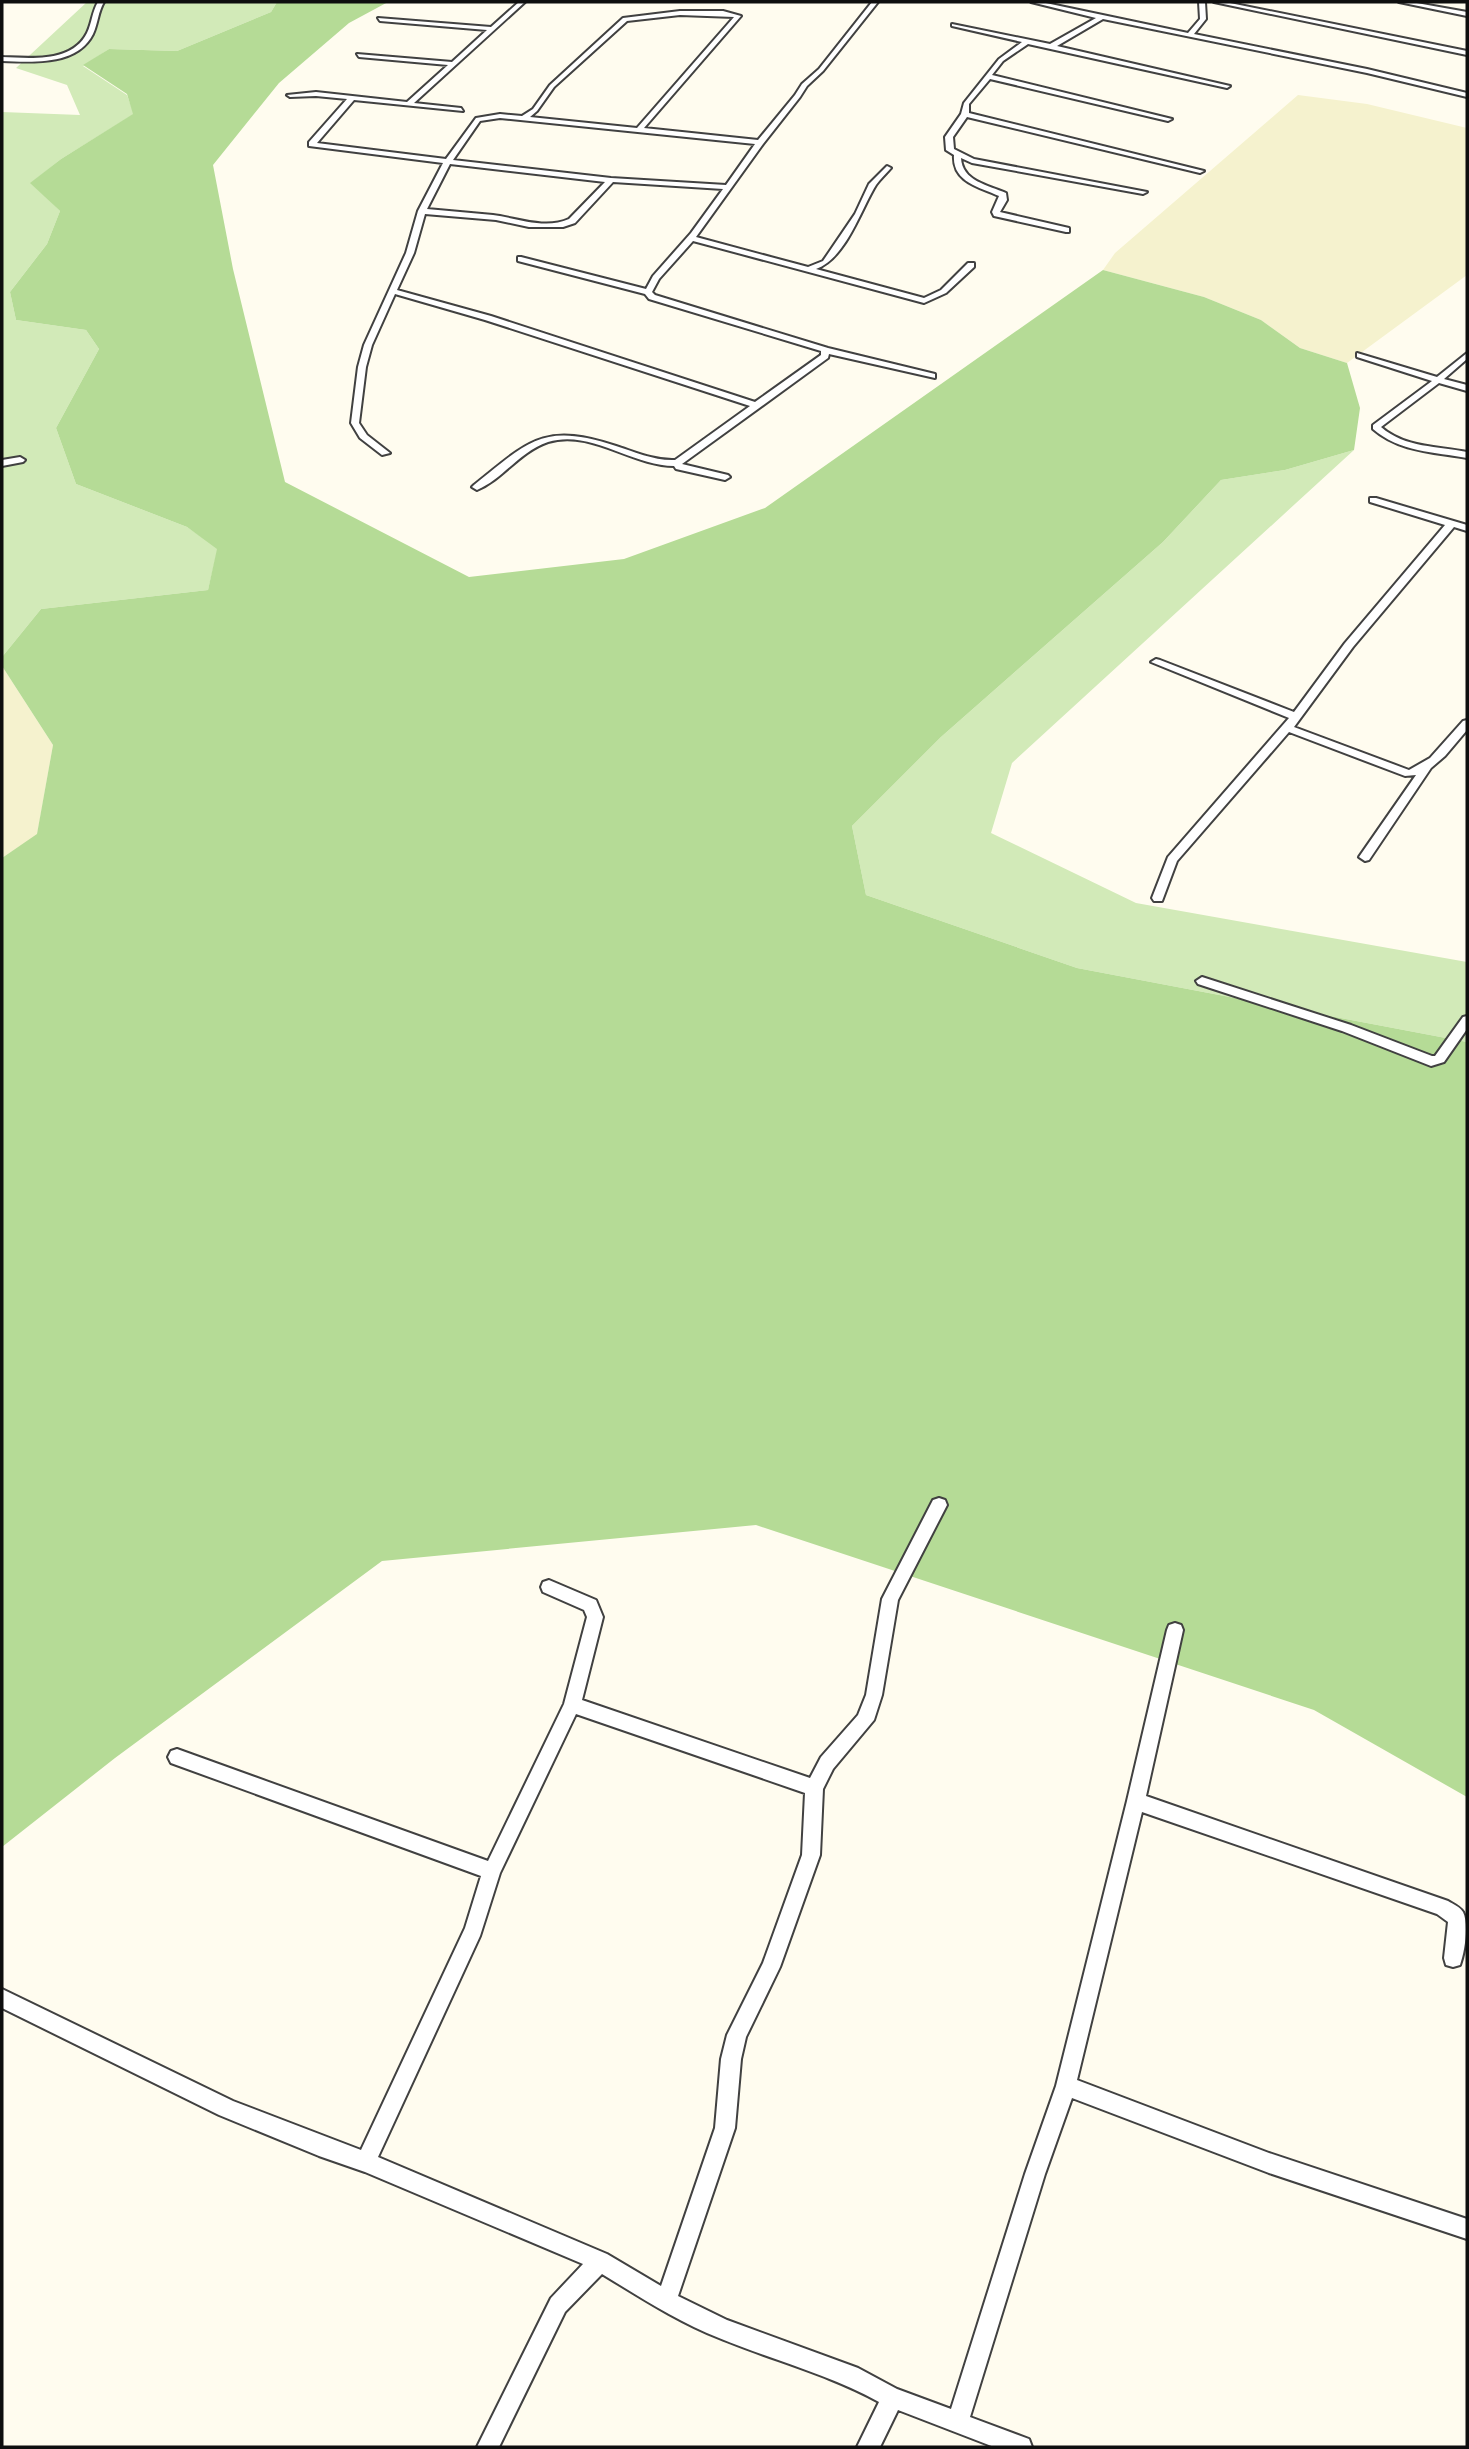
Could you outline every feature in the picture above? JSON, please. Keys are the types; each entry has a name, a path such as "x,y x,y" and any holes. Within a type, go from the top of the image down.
{"street":[{"path":"2,59 49,60 74,50 88,38 92,19 100,2"},
{"path":"409,104 522,2"},
{"path":"645,15 648,2"},
{"path":"648,292 804,85 821,70 875,2"},
{"path":"1034,2 1467,95"},
{"path":"1190,35 1203,19 1202,2"},
{"path":"1217,2 1467,53"},
{"path":"1402,2 1467,14"},
{"path":"1456,12 1467,3"},
{"path":"524,118 535,110 552,86 622,20 645,15 723,13 738,16 640,129"},
{"path":"1049,47 1102,17"},
{"path":"380,19 494,29"},
{"path":"954,25 1227,86"},
{"path":"1027,42 1010,52 966,104 965,114 949,137 950,150 957,156 1009,168 1143,192"},
{"path":"359,55 453,64"},
{"path":"987,76 1168,119"},
{"path":"290,95 461,110"},
{"path":"351,99 312,144 611,180 726,187"},
{"path":"965,114 1200,171"},
{"path":"385,453 369,442 356,429 355,424 362,367 368,345 410,253 422,211 447,162 482,117 524,118 760,142"},
{"path":"957,156 957,169 961,174 976,184 1003,195 996,212 998,214 1066,230"},
{"path":"808,269 826,263 859,214 873,184 887,168"},
{"path":"422,211 496,218 529,225 563,225 572,221 611,180"},
{"path":"691,238 924,301 937,299 957,276 971,265"},
{"path":"520,259 648,292 652,297 825,350 932,376"},
{"path":"392,291 488,318 754,405"},
{"path":"477,487 524,450 536,443 559,438 581,439 654,462 677,463 825,356 825,350"},
{"path":"1360,355 1467,387"},
{"path":"1467,355 1376,427 1381,433 1412,445 1467,455"},
{"path":"2,463 20,460"},
{"path":"677,463 679,467 725,477"},
{"path":"1373,500 1467,528"},
{"path":"1158,898 1172,860 1286,728 1349,645 1451,524"},
{"path":"1156,662 1295,716"},
{"path":"1365,857 1430,763 1467,723"},
{"path":"1286,728 1409,774 1418,772 1430,763"},
{"path":"1202,981 1346,1028 1431,1061 1439,1059 1467,1020"},
{"path":"666,2301 725,2128 731,2059 737,2035 771,1967 811,1856 814,1788 828,1763 865,1720 874,1695 890,1600 939,1505"},
{"path":"366,2162 472,1930 492,1871 572,1705 595,1617 590,1605 549,1587"},
{"path":"958,2422 1035,2174 1066,2086 1175,1630"},
{"path":"572,1705 814,1788"},
{"path":"177,1757 492,1871"},
{"path":"1136,1801 1442,1907 1456,1917 1458,1928 1453,1958"},
{"path":"2,1998 171,2083 600,2261 666,2301 722,2329 858,2379 891,2397 1021,2447"},
{"path":"1066,2086 1269,2163 1467,2229"},
{"path":"488,2447 558,2305 600,2261"},
{"path":"868,2447 884,2419 891,2397"}],"shaded area":[{"path":"1298,95 1367,104 1467,128 1467,275 1347,363 1300,348 1261,320 1204,297 1103,270 1115,253"},
{"path":"2,666 53,745 37,835 2,858"}],"green space":[{"path":"87,2 277,2 271,12 177,51 109,49 83,66 127,95 134,114 61,159 31,183 60,211 47,244 10,292 16,320 86,330 99,349 56,428 76,484 187,527 218,548 208,590 41,609 2,657 2,112 80,115 67,85 16,68"},
{"path":"277,2 388,2 349,23 279,83 213,165 233,269 285,482 469,577 624,559 765,508 1103,270 1204,297 1261,320 1300,348 1347,363 1360,408 1354,450 1285,470 1221,480 1163,542 941,737 852,826 866,895 1077,968 1467,1042 1467,1797 1314,1710 756,1525 382,1561 115,1758 2,1847 2,858 37,834 53,745 2,666 2,657 41,609 208,590 217,549 187,527 76,484 56,428 99,349 86,330 16,320 10,292 47,244 60,211 30,183 61,159 133,114 127,94 83,65 109,49 177,51 271,12"},
{"path":"1354,450 1012,763 991,833 1136,903 1467,962 1467,1042 1077,968 866,895 852,826 941,737 1163,542 1221,480 1285,470"}]}
